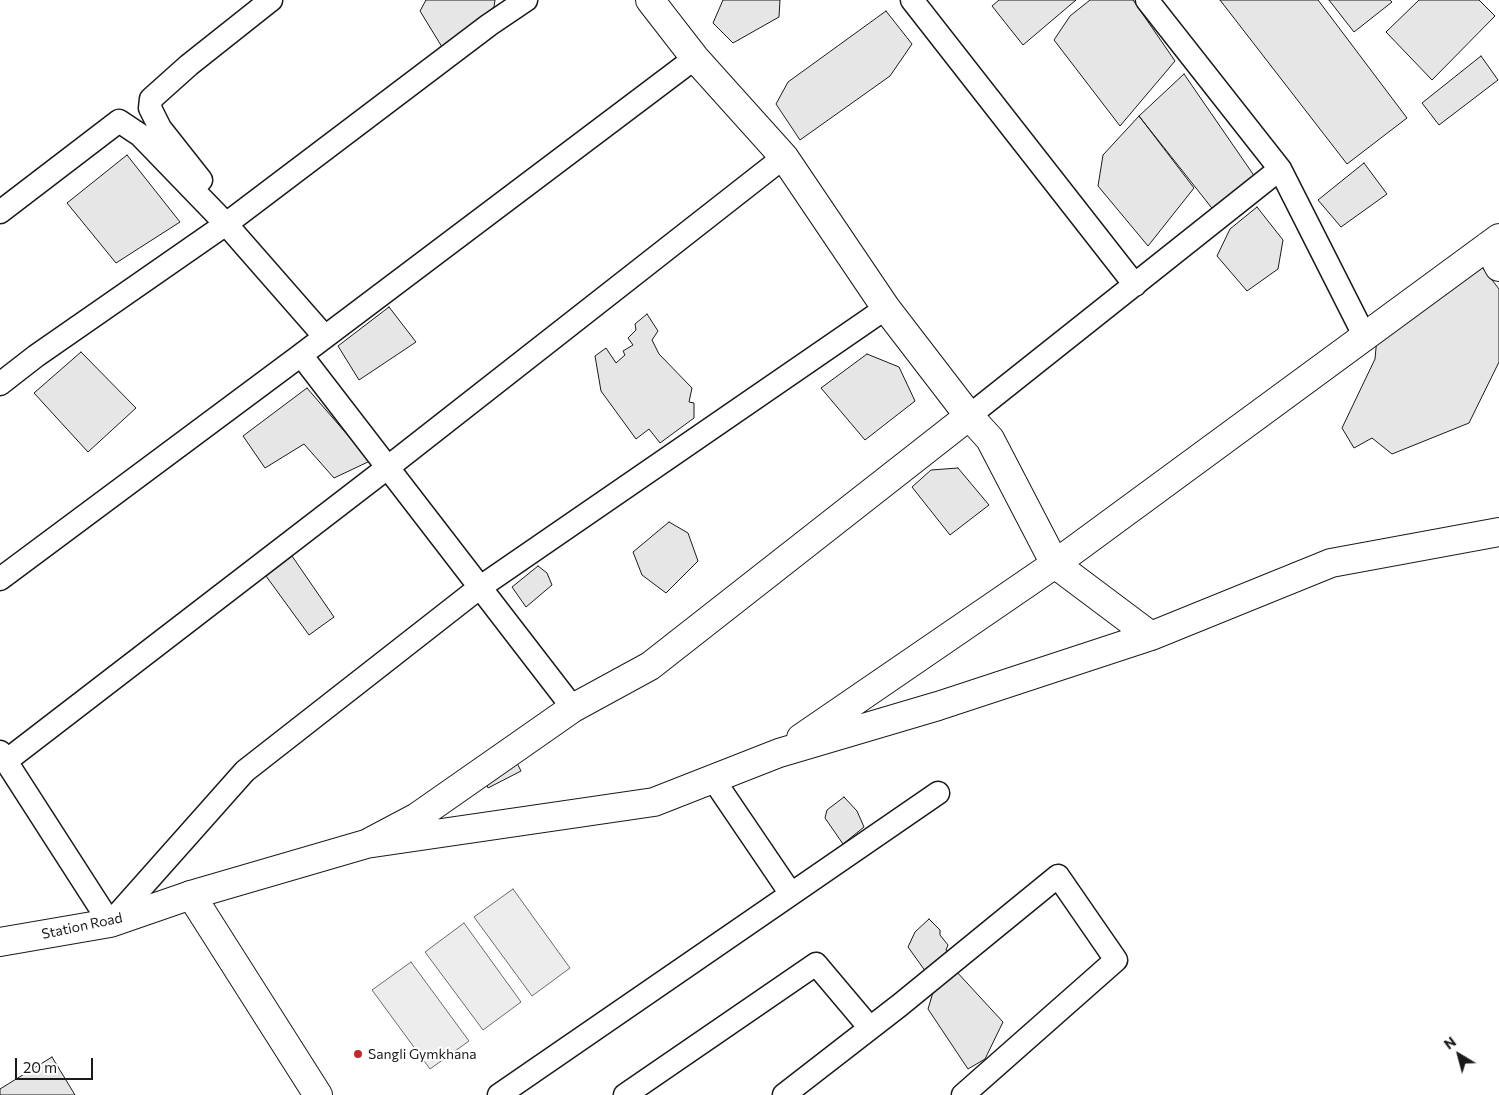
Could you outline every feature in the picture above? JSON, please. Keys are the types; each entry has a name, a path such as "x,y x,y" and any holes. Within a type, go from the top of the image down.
{"main road":[{"path":"650,0 695,58 784,157 886,308 969,416 990,439 1055,564 1151,636"},
{"path":"779,753 1055,564 1365,337 1495,250"},
{"path":"366,844 418,817 572,708 650,666 969,416"},
{"path":"366,844 654,802 779,753 938,706 1151,636 1331,563 1499,532"},
{"name":"Station Road","path":"0,942 110,923 191,895 366,844"},
{"path":"191,895 318,1095"}],"street":[{"path":"226,224 200,178 160,128 150,108 151,99 189,65 271,0"},
{"path":"0,384 36,356 226,224 489,25 526,0"},
{"path":"912,0 1135,284"},
{"path":"1147,0 1280,169 1365,337"},
{"path":"0,579 695,58"},
{"path":"0,212 119,121 140,135 226,224 325,337"},
{"path":"784,157 387,468 3,757 110,923 245,771 479,588 886,308"},
{"path":"969,416 1280,169"},
{"path":"301,355 572,708"},
{"path":"712,779 791,894"},
{"path":"499,1095 938,793"},
{"path":"784,1095 1058,876 1116,960 963,1095"},
{"path":"625,1095 816,964 870,1028"}],"shaded area":[{"path":"513,889 570,968 532,996 474,917"},
{"path":"464,923 521,1002 483,1030 425,952"},
{"path":"411,962 469,1041 430,1069 372,990"}],"building":[{"path":"426,0 495,0 494,7 442,47 420,11"},
{"path":"723,0 780,0 779,17 733,43 713,23"},
{"path":"999,0 1076,0 1023,45 992,6"},
{"path":"1090,0 1133,0 1175,61 1120,126 1054,40 1070,16"},
{"path":"1220,0 1318,0 1407,118 1347,164"},
{"path":"1329,0 1390,0 1392,2 1354,32"},
{"path":"1419,0 1479,0 1495,16 1432,80 1386,32"},
{"path":"886,11 912,44 890,76 800,140 776,104 788,82"},
{"path":"1481,56 1498,80 1439,125 1422,103"},
{"path":"1184,74 1255,177 1215,212 1139,116"},
{"path":"1139,116 1194,188 1148,246 1098,186 1103,155"},
{"path":"127,155 180,222 116,263 67,203"},
{"path":"1364,163 1387,194 1341,227 1318,200"},
{"path":"1257,207 1283,240 1278,269 1247,291 1217,256 1230,229"},
{"path":"1479,263 1499,289 1499,362 1469,423 1392,454 1372,438 1354,448 1342,428 1375,359 1377,337"},
{"path":"389,307 416,342 359,380 338,346"},
{"path":"647,314 658,331 652,340 659,354 692,388 689,402 694,403 694,418 660,443 649,429 636,439 601,391 595,356 606,348 616,363 625,355 623,351 633,345 628,338 636,330 635,324"},
{"path":"81,352 136,408 88,452 34,393"},
{"path":"867,354 899,367 915,401 865,440 821,388"},
{"path":"307,388 370,461 334,478 304,444 265,468 243,436"},
{"path":"958,468 989,505 950,535 912,487 931,470"},
{"path":"669,522 688,533 698,561 666,593 642,575 633,552"},
{"path":"292,556 334,617 309,635 266,576"},
{"path":"538,566 547,573 552,585 526,607 512,587"},
{"path":"515,759 521,771 488,788 482,775"},
{"path":"844,797 857,811 864,827 843,844 825,818 827,810"},
{"path":"929,919 940,930 940,935 948,945 946,950 951,956 931,979 908,947 915,932"},
{"path":"956,971 1003,1022 985,1059 968,1069 928,1009 934,989"},
{"path":"52,1057 75,1095 0,1095 0,1089"}],"place":[{"name":"Sangli Gymkhana","path":"358,1054"}]}
